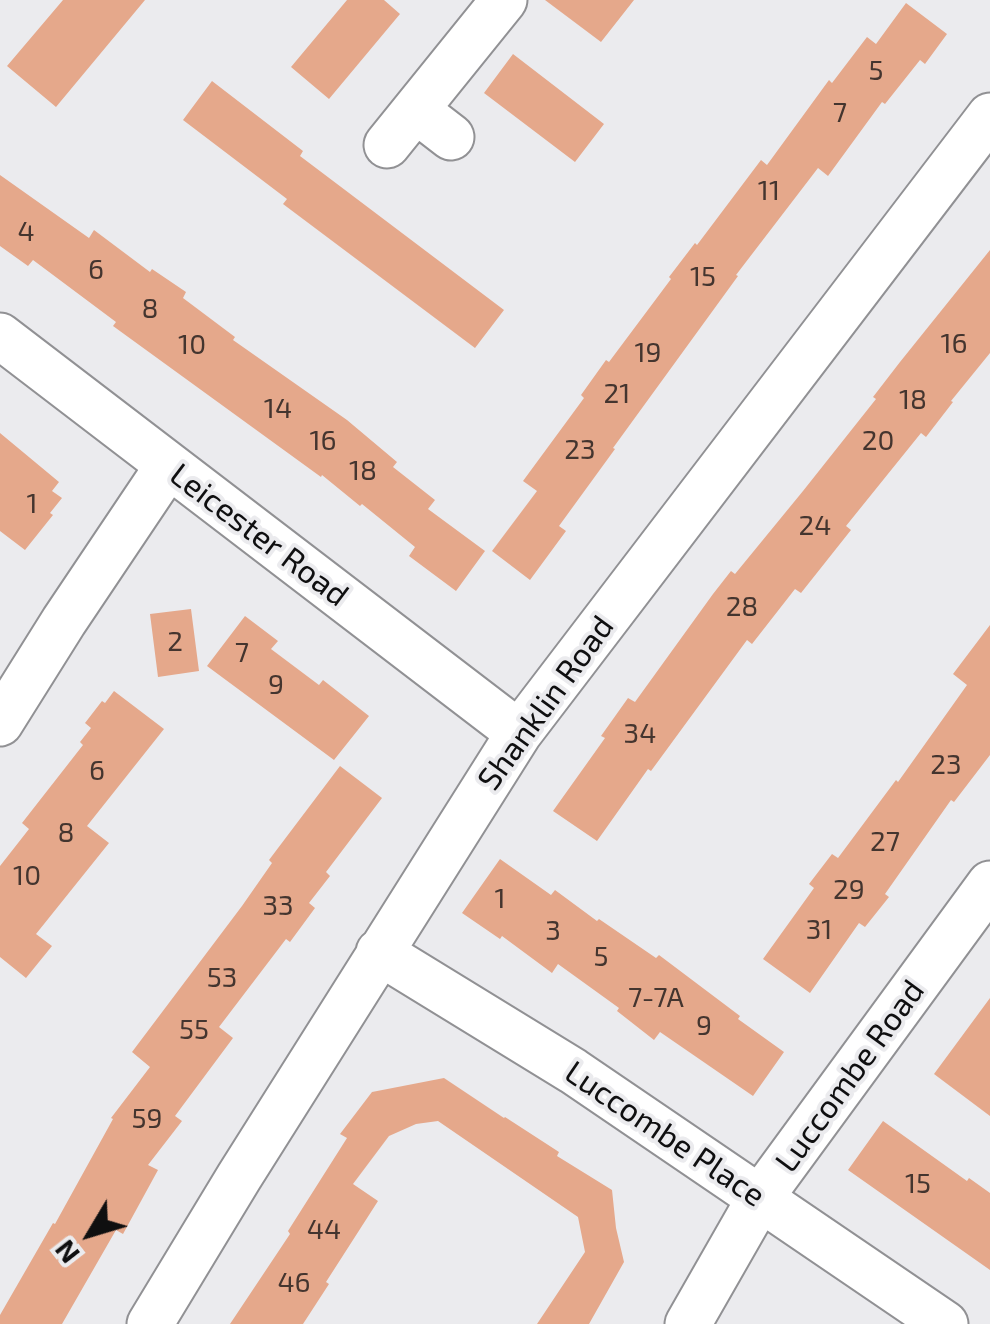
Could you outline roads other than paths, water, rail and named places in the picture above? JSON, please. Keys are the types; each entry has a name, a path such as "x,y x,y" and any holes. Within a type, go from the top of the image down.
{"street":[{"path":"387,144 504,0"},
{"path":"416,110 451,137"},
{"name":"Shanklin Road","path":"150,1324 238,1177 519,733 990,116"},
{"name":"Leicester Road","path":"0,336 519,733"},
{"path":"0,723 168,466"},
{"name":"Luccombe Road","path":"688,1324 760,1198 990,884"},
{"name":"Luccombe Place","path":"379,952 573,1072 946,1324"}]}
